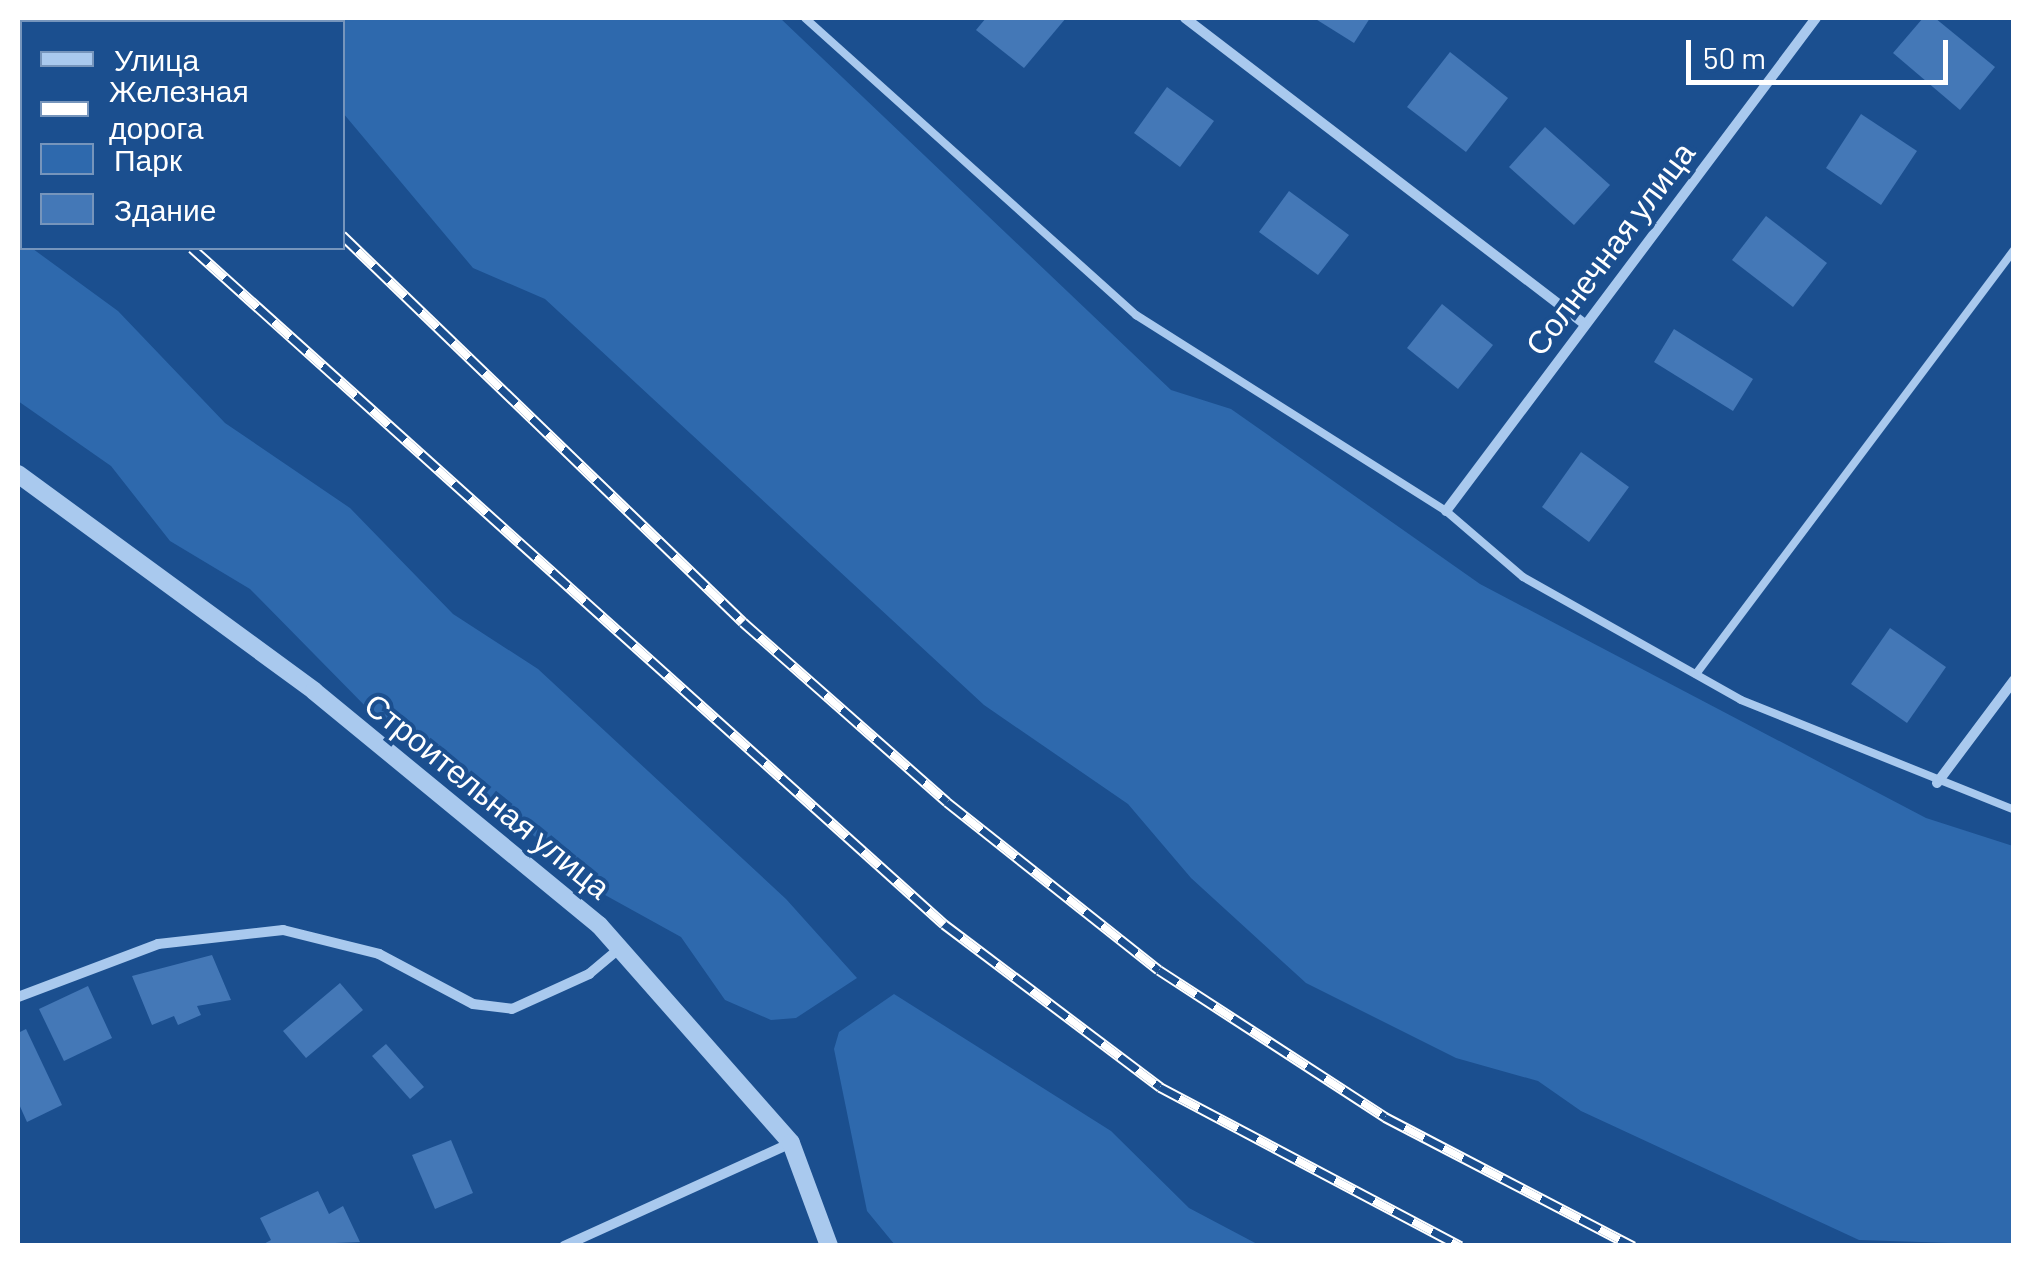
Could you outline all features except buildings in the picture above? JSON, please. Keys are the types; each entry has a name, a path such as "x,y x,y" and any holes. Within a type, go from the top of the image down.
{"street":[{"path":"1185,18 1582,322"},
{"name":"Солнечная улица","path":"1446,511 1582,322 1816,18"},
{"name":"Строительная улица","path":"18,474 314,691 620,948 791,1143 829,1246"},
{"path":"1937,782 2014,680"},
{"path":"18,997 158,944 284,930 379,954 473,1004 512,1009 589,974 620,948"},
{"path":"564,1246 791,1143"}],"lane":[{"path":"805,18 1136,314 1446,511 1523,578 1696,674 1937,782 2014,810"},
{"path":"1696,674 2014,250"}],"green space":[{"path":"262,18 780,18 1171,390 1231,409 1480,584 1926,818 2013,846 2013,1245 1859,1240 1581,1111 1538,1081 1456,1058 1306,983 1191,878 1128,804 984,705 545,299 473,268 345,115 345,20"},
{"path":"18,238 20,250 34,250 118,311 225,423 350,508 453,614 538,669 786,899 857,978 796,1018 771,1020 725,1000 681,937 596,890 417,734 373,714 250,589 170,541 111,466 18,401"},
{"path":"894,994 1111,1131 1189,1208 1259,1245 895,1245 867,1211 834,1049 839,1032"}],"railway":[{"path":"345,238 743,622 947,802 1159,970 1385,1117 1633,1246"},
{"path":"194,250 944,924 1160,1087 1460,1246"}]}
